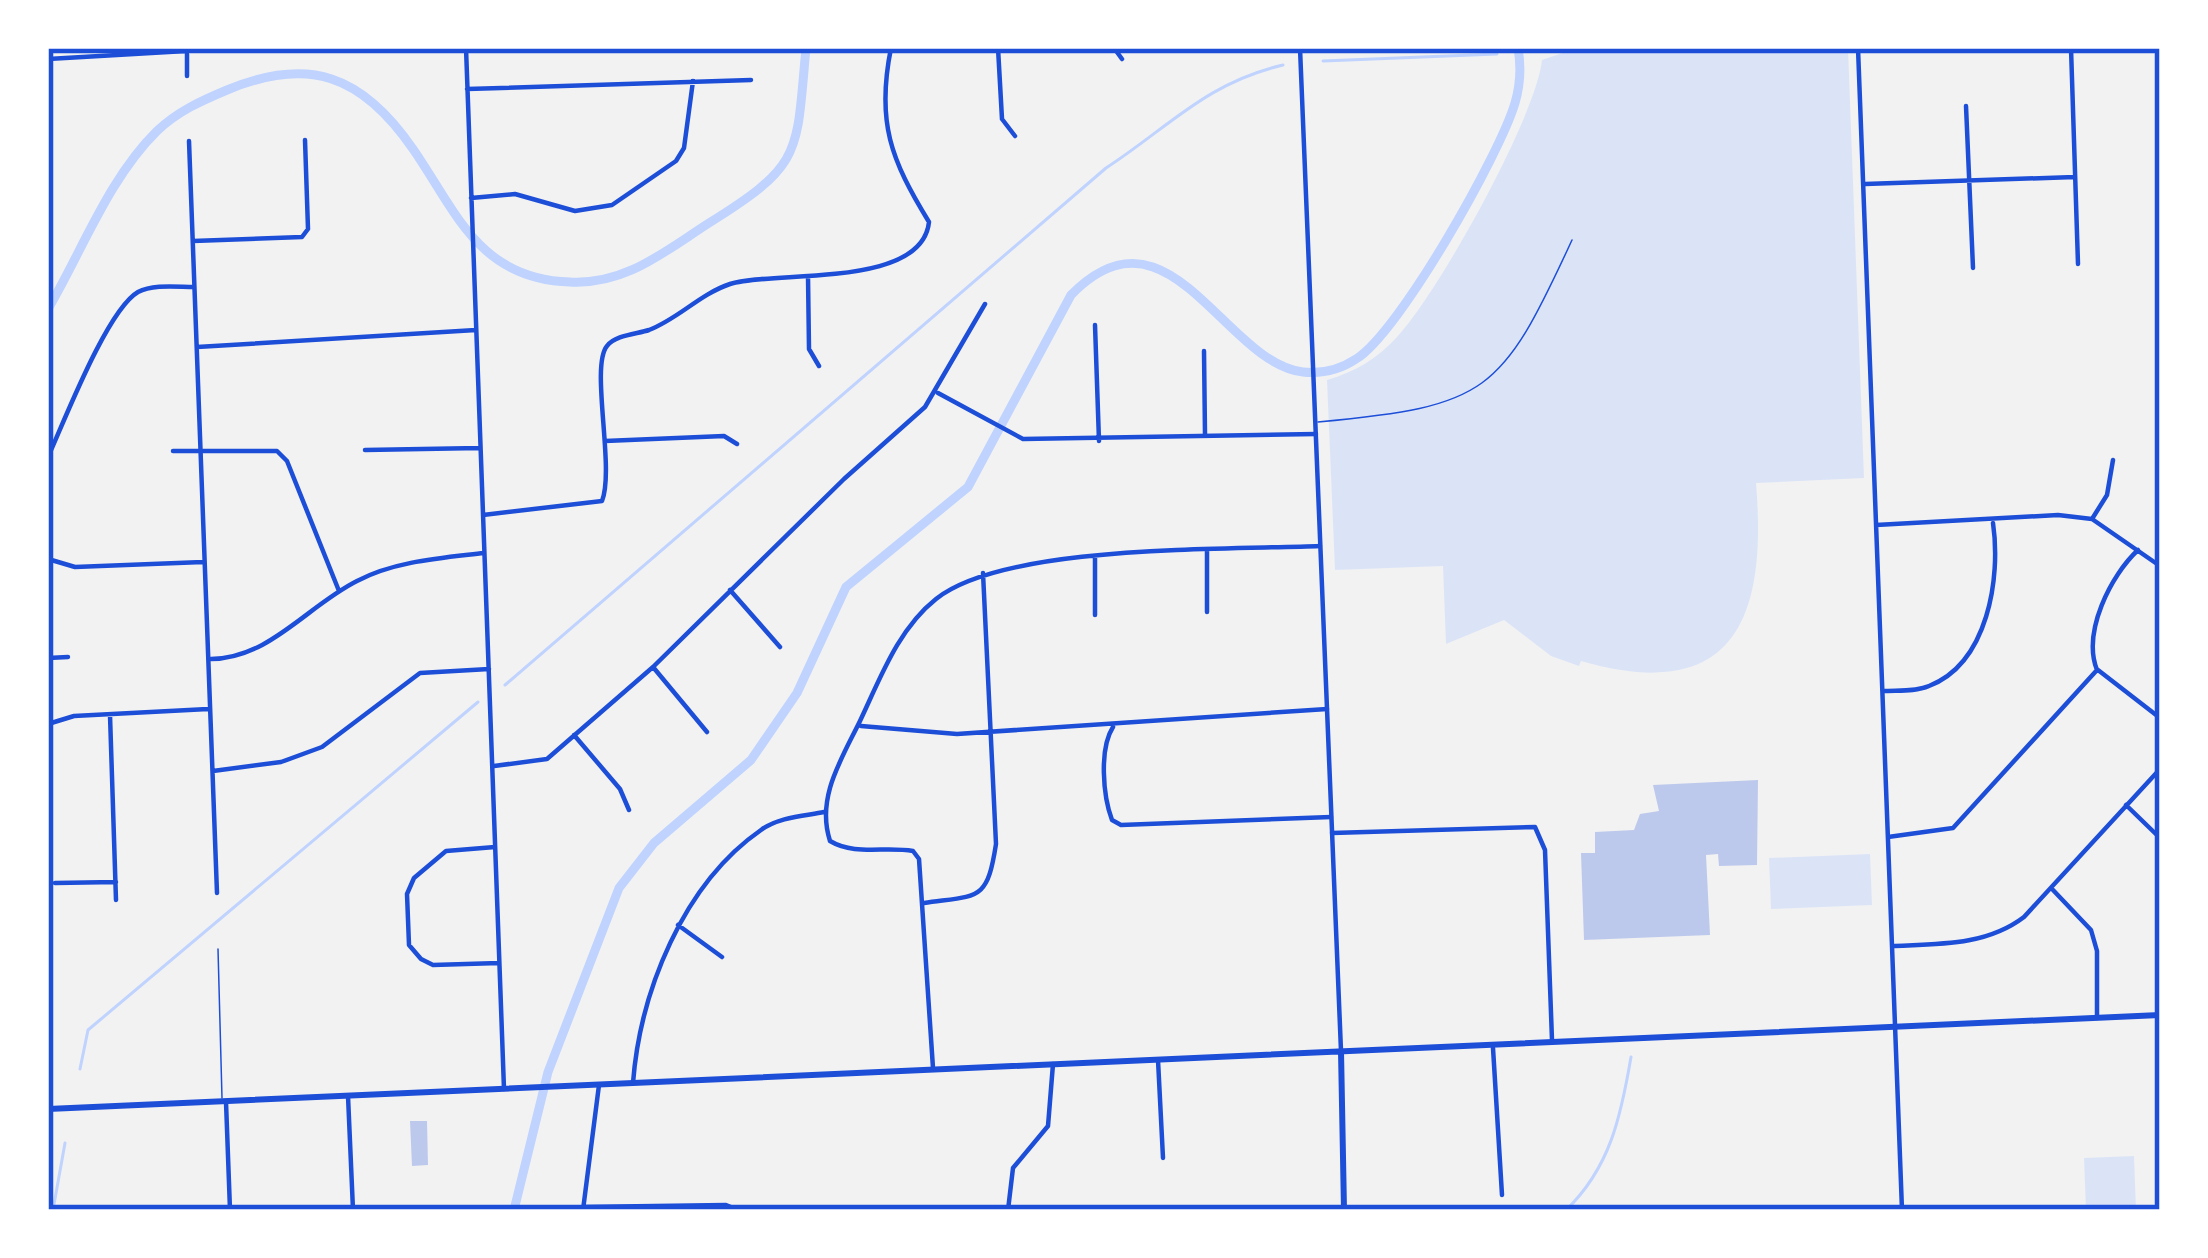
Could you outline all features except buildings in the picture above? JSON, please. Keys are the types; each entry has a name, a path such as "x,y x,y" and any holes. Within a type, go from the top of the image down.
{"main road":[{"path":"48,1109 2160,1016"},
{"path":"1341,1051 1344,1210"}],"street":[{"path":"466,48 504,1090"},
{"path":"483,515 602,501 606,346 654,328 725,286 874,268 915,248 929,222 895,167 886,127 891,48"},
{"path":"998,48 1002,118 1015,136"},
{"path":"1114,48 1122,59"},
{"path":"1300,48 1341,1051"},
{"path":"1858,48 1902,1210"},
{"path":"2071,48 2078,264"},
{"path":"48,59 186,50 187,76"},
{"path":"467,89 751,80"},
{"path":"471,198 515,194 587,211 612,205 685,148 693,81"},
{"path":"1966,106 1972,268"},
{"path":"193,241 302,237 308,229 305,140"},
{"path":"189,141 217,893"},
{"path":"1863,184 2075,177"},
{"path":"808,276 809,349 819,366"},
{"path":"48,457 86,370 127,302 148,288 194,286"},
{"path":"492,766 530,765 574,735 653,667 936,392 986,304"},
{"path":"1095,325 1099,441"},
{"path":"197,346 476,330"},
{"path":"1204,351 1205,436"},
{"path":"936,392 1009,434 1062,443 1316,434"},
{"path":"605,441 724,436 737,444"},
{"path":"365,450 480,448"},
{"path":"173,451 277,451 287,460 339,592"},
{"path":"2092,519 2107,495 2113,460"},
{"path":"1876,525 2058,515 2092,519 2160,566"},
{"path":"1882,691 1924,689 1959,665 1982,628 1993,597 1993,521"},
{"path":"933,1070 922,873 913,851 839,847 830,841 824,812 831,781 899,640 933,601 983,572 1037,561 1320,546"},
{"path":"2138,550 2107,593 2094,642 2097,670 2160,718"},
{"path":"1207,551 1207,612"},
{"path":"208,659 252,651 339,592 382,571 484,554"},
{"path":"1095,615 1096,558"},
{"path":"48,559 76,567 205,562"},
{"path":"924,903 988,890 996,844 983,572"},
{"path":"730,590 780,647"},
{"path":"48,658 68,657"},
{"path":"653,667 707,732"},
{"path":"212,771 280,762 322,746 420,673 489,669"},
{"path":"1888,837 1953,828 2097,670"},
{"path":"48,724 58,718 210,709"},
{"path":"858,725 893,732 992,732 1327,709"},
{"path":"110,715 116,900"},
{"path":"1113,727 1106,750 1106,806 1112,820 1121,825 1331,817"},
{"path":"574,735 620,789 629,810"},
{"path":"1892,946 1954,943 2004,933 2160,769"},
{"path":"2126,805 2160,838"},
{"path":"633,1083 637,1030 678,925 731,857 762,828 824,812"},
{"path":"1332,833 1537,829 1545,850 1552,1044"},
{"path":"495,847 446,851 414,878 406,894 410,945 421,959 433,965 500,963"},
{"path":"55,884 116,882"},
{"path":"2051,888 2091,930 2097,1018"},
{"path":"678,925 722,957"},
{"path":"1493,1048 1502,1195"},
{"path":"1158,1060 1162,1158"},
{"path":"1008,1210 1013,1168 1048,1126 1053,1064"},
{"path":"599,1085 583,1209 726,1205 738,1210"},
{"path":"349,1096 353,1210"},
{"path":"224,1102 230,1210"}],"lane":[{"path":"1315,422 1396,415 1470,394 1497,371 1536,322 1573,240"},
{"path":"218,949 224,1102"}],"shaded area":[{"path":"1577,48 1848,48 1864,478 1756,483 1755,573 1747,609 1731,638 1708,659 1676,671 1634,672 1581,661 1579,666 1551,656 1504,620 1446,644 1443,566 1335,570 1327,380 1374,358 1415,315 1504,161 1523,121 1542,60"},
{"path":"1870,854 1872,905 1771,909 1769,858"},
{"path":"2134,1156 2136,1210 2086,1210 2084,1158"}],"waterway":[{"path":"48,309 124,170 157,131 208,98 283,74 332,79 374,104 413,149 473,238 513,269 570,282 627,272 740,203 779,170 796,134 806,48"},
{"path":"514,1210 548,1072 619,888 654,843 751,760 797,693 846,587 968,487 1071,295 1106,269 1137,264 1167,273 1274,362 1303,372 1350,363 1375,343 1397,315 1469,200 1515,103 1518,48"},
{"path":"1537,50 1543,48"},
{"path":"1323,61 1497,54"},
{"path":"505,685 1106,168 1210,95 1283,65"},
{"path":"80,1069 88,1030 478,702"},
{"path":"1566,1210 1603,1159 1618,1120 1631,1057"},
{"path":"53,1210 65,1143"}]}
